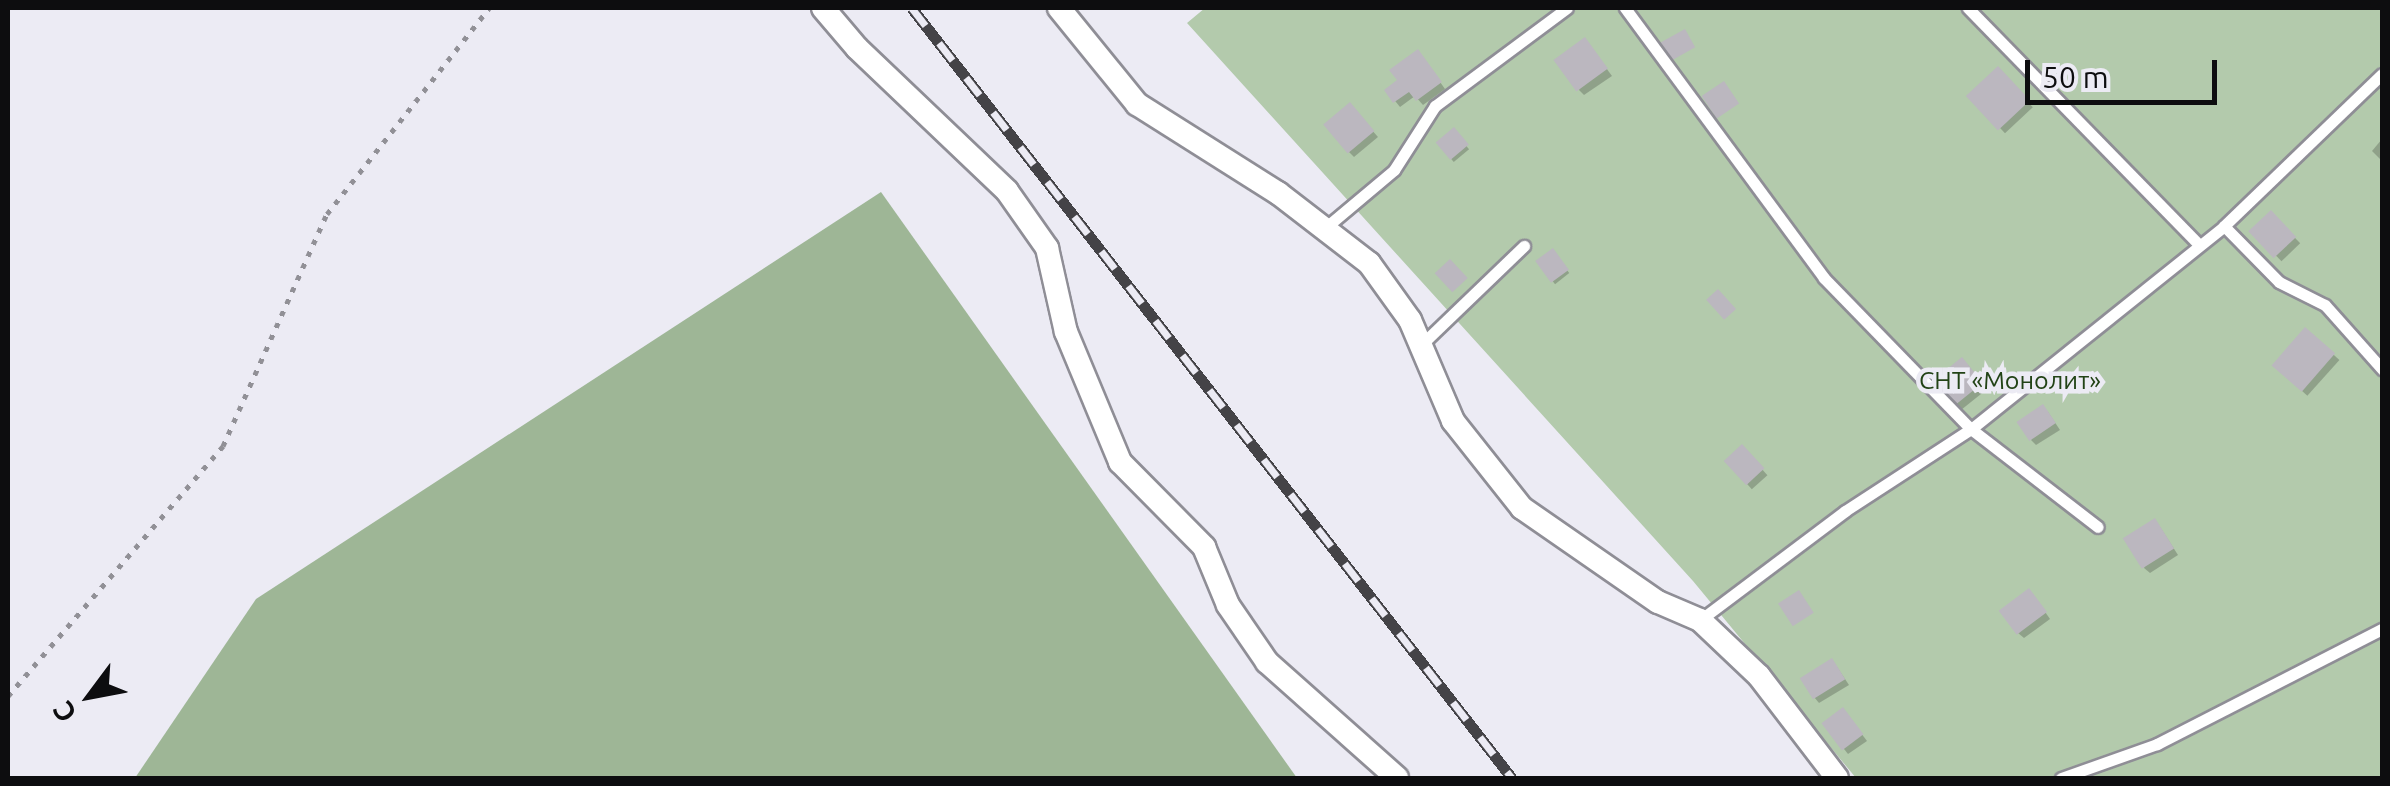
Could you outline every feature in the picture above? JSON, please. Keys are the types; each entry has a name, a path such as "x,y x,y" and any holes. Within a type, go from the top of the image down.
{"street":[{"path":"824,8 857,48 1007,192 1047,248 1066,332 1120,462 1204,547 1228,605 1268,662 1397,778"},
{"path":"1059,8 1137,104 1324,228 1369,264 1420,345 1453,421 1522,508 1644,594 1700,620 1759,676 1837,778"}],"lane":[{"path":"1324,228 1394,170 1435,106 1567,8"},
{"path":"1624,8 1824,278 1972,429 2098,527"},
{"path":"1968,8 2197,243"},
{"path":"1700,620 1845,511 1972,429 2197,243 2224,226 2382,74"},
{"path":"2224,226 2278,282 2325,306 2382,369"},
{"path":"1420,345 1524,246"},
{"path":"2061,778 2157,744 2382,628"}],"path":[{"path":"8,696 224,446 327,214 489,8"}],"green space":[{"name":"СНТ «Монолит»","path":"1205,8 2382,8 2382,778 1856,778 1693,581 1187,23"},
{"path":"881,192 1297,778 135,778 256,599"}],"building":[{"path":"1685,29 1695,47 1671,61 1661,43"},
{"path":"1585,37 1608,69 1576,91 1553,60"},
{"path":"1418,49 1442,82 1416,101 1409,92 1393,103 1384,90 1397,80 1389,70"},
{"path":"1998,66 2030,100 1998,130 1966,96"},
{"path":"1724,81 1739,103 1717,118 1702,96"},
{"path":"1350,102 1374,131 1348,154 1323,124"},
{"path":"1454,127 1469,145 1450,160 1436,142"},
{"path":"2271,210 2296,237 2274,258 2248,231"},
{"path":"1553,248 1569,270 1551,283 1535,261"},
{"path":"1450,259 1468,278 1452,292 1435,273"},
{"path":"1718,289 1736,309 1724,320 1706,300"},
{"path":"2305,327 2335,353 2302,392 2272,365"},
{"path":"1962,357 1983,383 1954,406 1933,380"},
{"path":"2043,404 2056,423 2029,441 2016,422"},
{"path":"1742,444 1765,468 1746,485 1724,461"},
{"path":"2155,518 2174,549 2142,569 2123,538"},
{"path":"2029,588 2047,612 2017,635 1999,611"},
{"path":"1799,590 1814,613 1793,626 1778,604"},
{"path":"1832,658 1845,679 1813,699 1800,678"},
{"path":"1843,707 1863,734 1842,750 1821,723"}],"railway":[{"path":"912,8 1512,778"}]}
